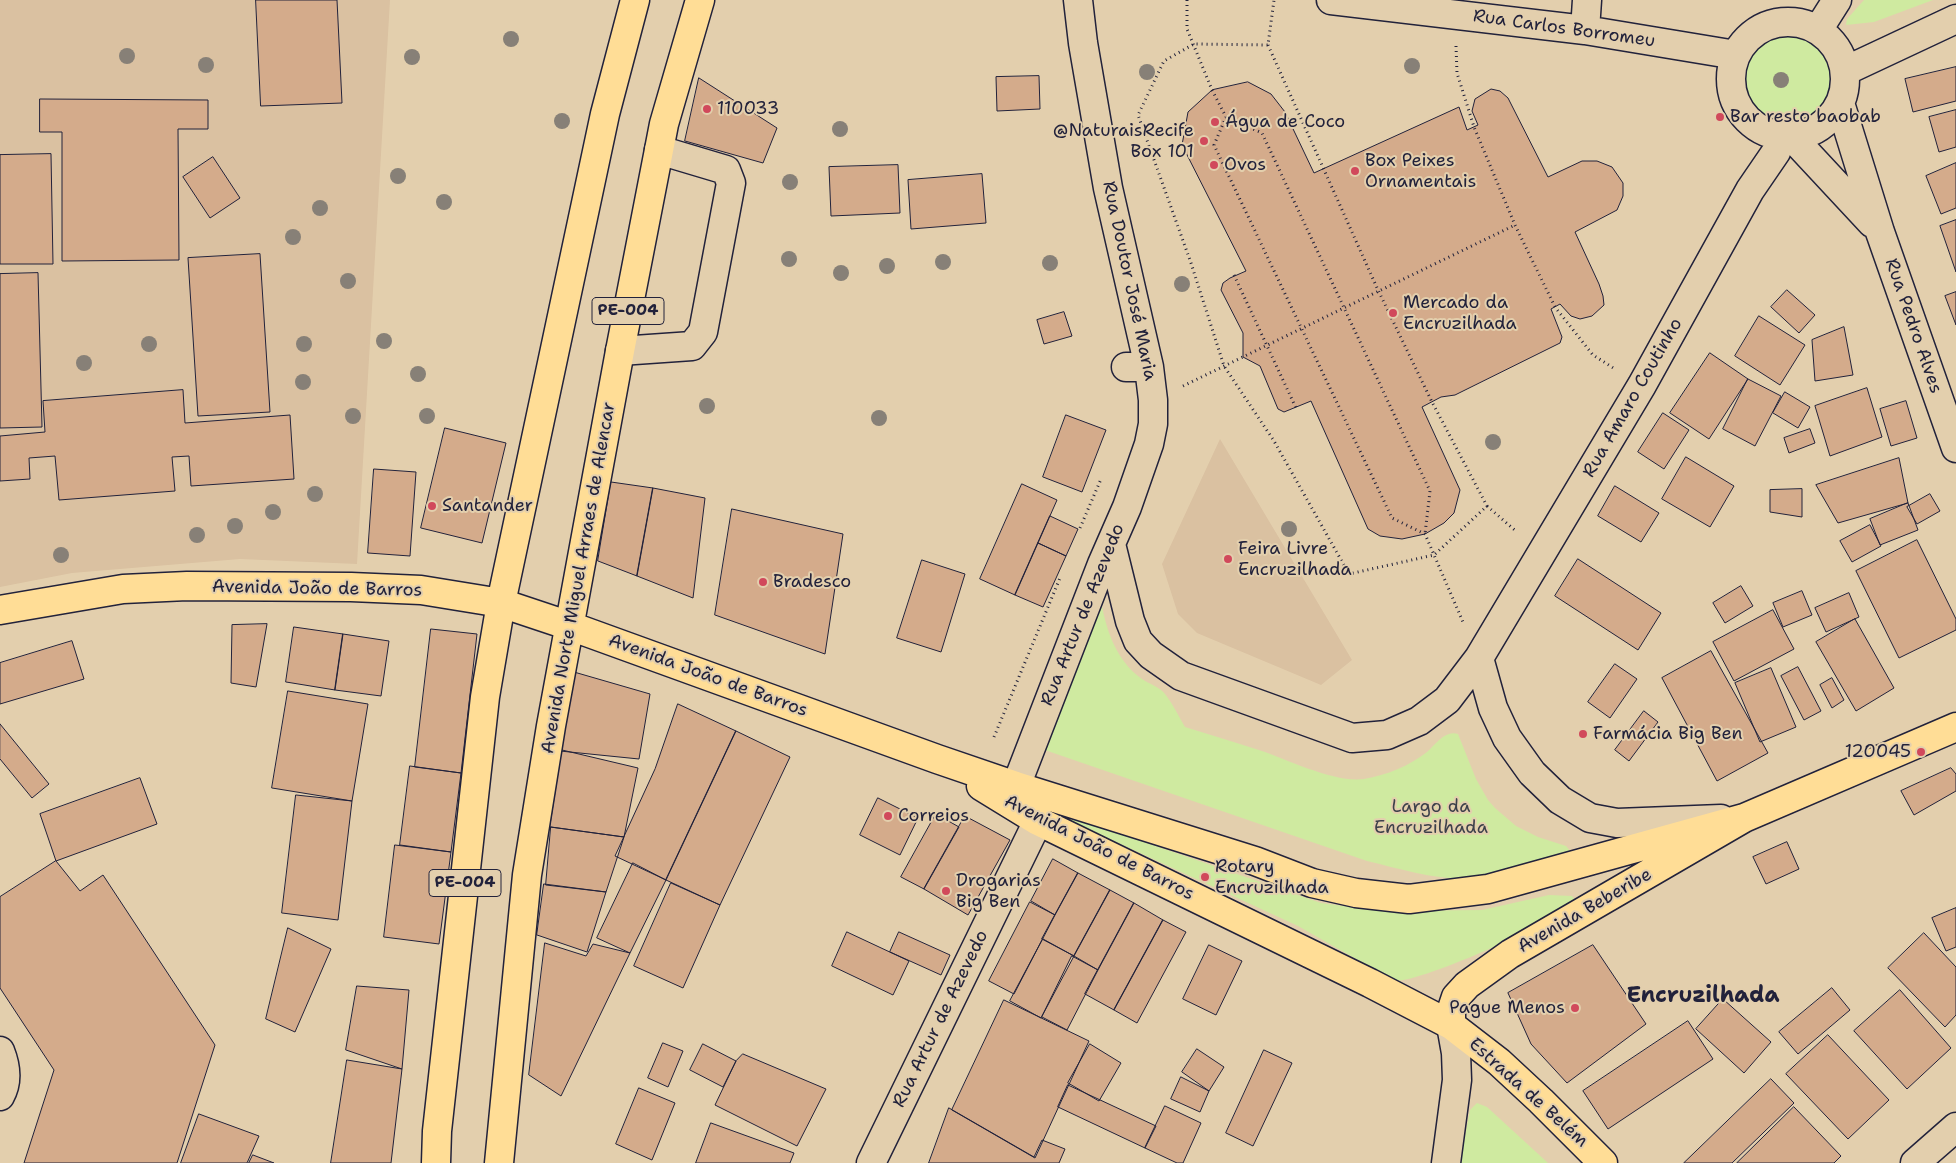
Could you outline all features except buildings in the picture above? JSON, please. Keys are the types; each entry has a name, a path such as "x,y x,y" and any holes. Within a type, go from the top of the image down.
{"main road":[{"name":"PE-004","path":"436,1163 437,1131 484,707 501,603 605,114 635,0"},
{"name":"Avenida Norte Miguel Arraes de Alencar","path":"499,1163 527,875 570,626 664,124 700,0"},
{"name":"Avenida João de Barros","path":"0,610 123,589 187,586 352,587 421,590 501,603 570,626 937,759 1016,786 1255,861 1312,883 1356,893 1409,899"},
{"name":"Avenida Beberibe","path":"1451,1025 1451,1012 1456,997 1467,985 1510,954 1744,818 1956,727"},
{"name":"Avenida João de Barros","path":"937,759 1038,821 1370,983 1451,1025"},
{"name":"Avenida Beberibe","path":"1409,899 1488,889 1744,818"},
{"name":"Estrada de Belém","path":"1451,1025 1499,1062 1603,1163"}],"street":[{"name":"Rua Doutor José Maria","path":"1078,0 1083,43 1137,367 1153,400 1153,424 1149,444"},
{"name":"Rua Carlos Borromeu","path":"1331,0 1586,30 1736,54"},
{"path":"1586,30 1587,0"},
{"path":"1818,30 1837,0"},
{"path":"1845,71 1956,19"},
{"path":"1781,22 1800,23 1818,30 1831,41 1840,55 1845,71 1840,103 1830,118 1816,128 1787,136 1765,131 1750,121 1739,107 1732,90 1732,72 1736,54 1747,39 1762,28 1781,22"},
{"name":"Rua Pedro Alves","path":"1840,103 1880,232 1956,448"},
{"name":"Rua Pedro Alves","path":"1787,136 1853,200 1880,232"},
{"name":"Rua Amaro Coutinho","path":"1479,658 1642,385 1750,190 1787,136"},
{"path":"620,351 692,346 703,332 731,183 726,170 659,150"},
{"name":"Rua Artur de Azevedo","path":"1016,786 1149,444"},
{"path":"1111,544 1130,621 1138,641 1151,655 1180,676 1352,738 1387,735 1419,721 1447,700 1479,658"},
{"path":"1479,658 1493,708 1507,738 1532,773 1560,800 1590,818 1617,823 1744,818"},
{"name":"Rua Artur de Azevedo","path":"871,1163 1038,821"},
{"path":"1446,1163 1457,1080 1456,1053 1451,1025"},
{"path":"0,1051 6,1065 4,1088 0,1096"},
{"path":"1915,1163 1956,1127"}],"path":[{"path":"1187,0 1187,28 1212,90 1226,117 1262,134 1430,490 1425,534 1479,658"},
{"path":"1274,0 1268,44 1378,290 1432,402 1487,506 1541,554"},
{"path":"1456,15 1457,73 1474,127 1515,225 1555,307 1593,355 1642,385"},
{"path":"1268,44 1194,44 1164,61 1138,115 1191,263 1224,366 1274,441 1349,574 1434,555 1487,506"},
{"path":"1226,117 1214,146 1392,518 1425,534"},
{"path":"1153,400 1515,225"},
{"path":"1234,275 1296,408"}],"shaded area":[{"path":"0,0 390,0 357,564 240,559 72,573 0,587"},
{"name":"Feira Livre Encruzilhada","path":"1220,439 1352,660 1321,685 1197,633 1178,614 1162,564"}],"green space":[{"path":"1864,0 1933,0 1874,22 1846,25 1847,19"},
{"path":"1789,22 1810,26 1829,38 1841,57 1845,78 1841,99 1829,118 1810,130 1789,134 1768,130 1749,118 1737,99 1733,78 1737,57 1749,38 1768,26"},
{"name":"Largo da Encruzilhada","path":"1100,595 1108,631 1118,653 1142,679 1163,692 1185,727 1262,751 1327,775 1353,779 1373,777 1397,769 1413,762 1445,736 1453,733 1458,734 1476,779 1495,808 1516,826 1538,837 1566,846 1572,853 1520,869 1473,879 1458,879 1411,872 1367,861 1039,748"},
{"path":"1021,798 1321,903 1382,911 1482,910 1549,895 1572,896 1575,900 1565,910 1545,922 1490,949 1432,972 1410,979 1395,981 1298,926"},
{"path":"1477,1103 1487,1107 1548,1163 1460,1163 1470,1110"}],"place":[{"name":"110033","path":"707,109"},
{"name":"Bar resto baobab","path":"1720,117"},
{"name":"Água de Coco","path":"1215,122"},
{"name":"@NaturaisRecife Box 101","path":"1204,141"},
{"name":"Ovos","path":"1214,165"},
{"name":"Box Peixes Ornamentais","path":"1355,171"},
{"name":"Mercado da Encruzilhada","path":"1393,313"},
{"name":"Santander","path":"432,506"},
{"name":"Feira Livre Encruzilhada","path":"1228,559"},
{"name":"Bradesco","path":"763,582"},
{"name":"Farmácia Big Ben","path":"1583,734"},
{"name":"120045","path":"1921,752"},
{"name":"Correios","path":"888,816"},
{"name":"Rotary Encruzilhada","path":"1205,877"},
{"name":"Drogarias Big Ben","path":"946,891"},
{"name":"Pague Menos","path":"1575,1008"}],"district":[{"name":"Encruzilhada","path":"1703,996"}]}
